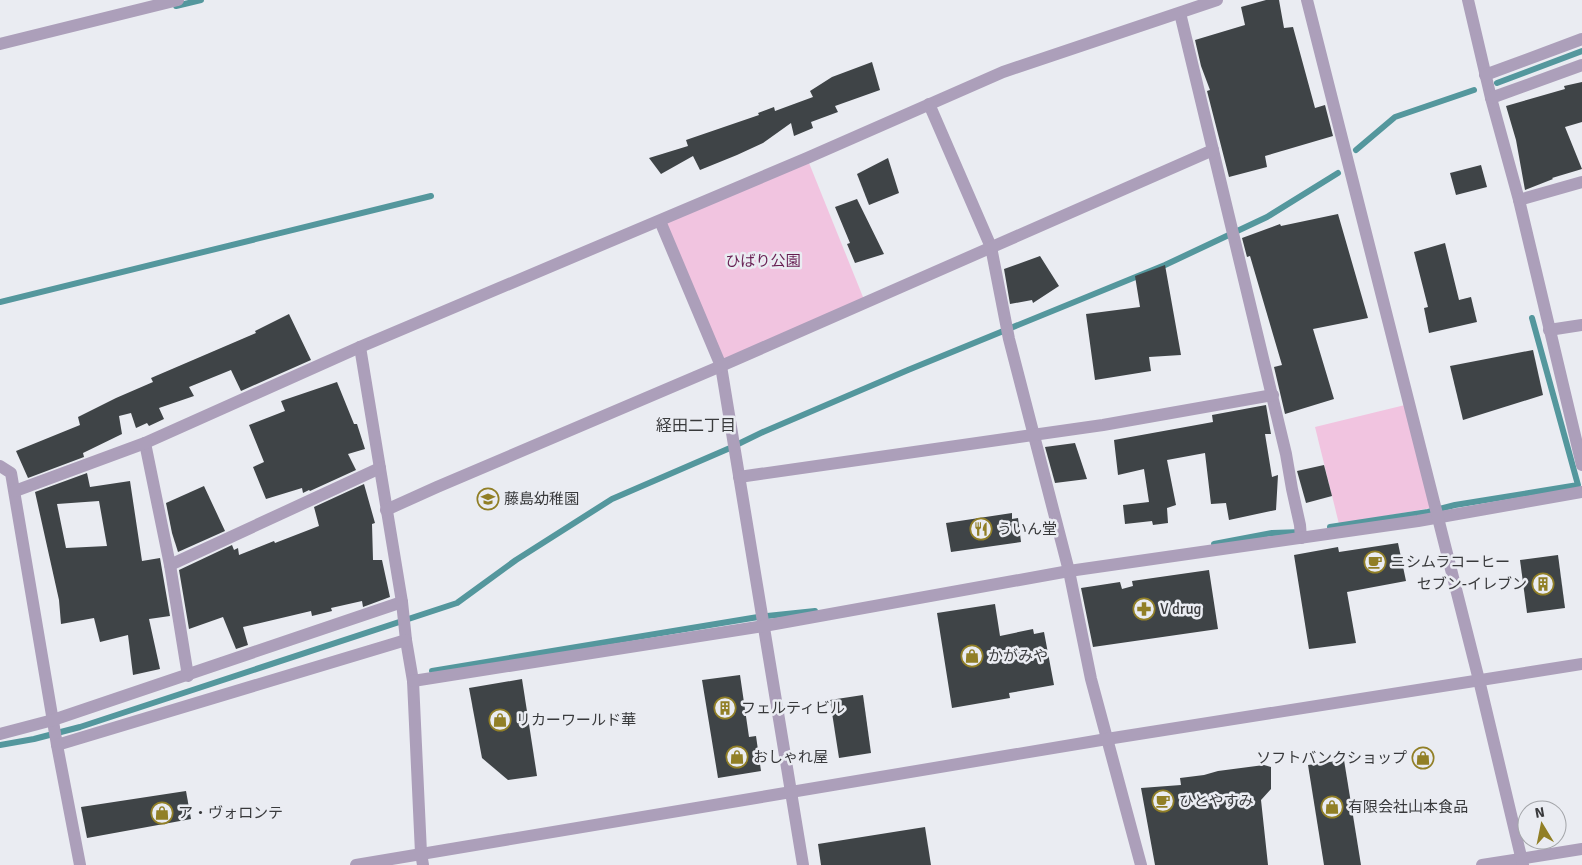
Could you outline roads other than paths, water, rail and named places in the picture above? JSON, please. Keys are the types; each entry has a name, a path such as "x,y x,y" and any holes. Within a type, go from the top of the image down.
{"street":[{"path":"0,44 178,0"},
{"path":"15,491 145,443 360,347 660,221 1003,72 1217,0"},
{"path":"1307,0 1522,862"},
{"path":"1468,0 1491,98 1519,200 1582,465"},
{"path":"1180,13 1273,395 1300,523 1301,538"},
{"path":"1486,75 1582,39"},
{"path":"1491,98 1582,65"},
{"path":"929,104 992,247 1009,339 1068,571 1091,679 1141,865"},
{"path":"386,510 721,366 1213,150"},
{"path":"1519,200 1582,182"},
{"path":"660,221 721,366 803,865"},
{"path":"1549,330 1582,325"},
{"path":"360,347 402,602 413,681 422,859"},
{"path":"739,477 1034,435 1157,416 1273,395"},
{"path":"145,443 170,565 188,676"},
{"path":"0,466 11,473 15,491 57,745 80,865"},
{"path":"170,565 380,468"},
{"path":"413,681 764,626 1068,571 1436,518 1582,492"},
{"path":"0,734 53,720 188,676 402,602"},
{"path":"57,745 406,640"},
{"path":"356,865 422,859 790,793 1107,739 1582,664"},
{"path":"1482,865 1522,862 1582,849"}],"waterway":[{"path":"176,6 201,0"},
{"path":"1497,83 1582,51"},
{"path":"1356,150 1395,117 1474,90"},
{"path":"0,745 34,739 80,727 457,603 516,560 612,499 908,370 1165,265 1267,217 1338,173"},
{"path":"0,302 431,196"},
{"path":"1330,527 1428,512 1455,505 1578,485 1532,318"},
{"path":"1214,544 1272,533 1303,532"},
{"path":"432,671 758,617 815,611"}],"place":[{"name":"藤島幼稚園","path":"488,499"},
{"name":"ういん堂","path":"981,529"},
{"name":"ニシムラコーヒー","path":"1375,562"},
{"name":"セブン-イレブン","path":"1543,584"},
{"name":"V drug","path":"1144,609"},
{"name":"かがみや","path":"972,656"},
{"name":"フェルティビル","path":"725,708"},
{"name":"リカーワールド華","path":"500,720"},
{"name":"おしゃれ屋","path":"737,757"},
{"name":"ソフトバンクショップ","path":"1423,758"},
{"name":"ひとやすみ","path":"1163,801"},
{"name":"有限会社山本食品","path":"1332,807"},
{"name":"ア・ヴォロンテ","path":"162,813"}],"district":[{"name":"経田二丁目","path":"696,425"}],"park label":[{"name":"ひばり公園","path":"763,261"}]}
